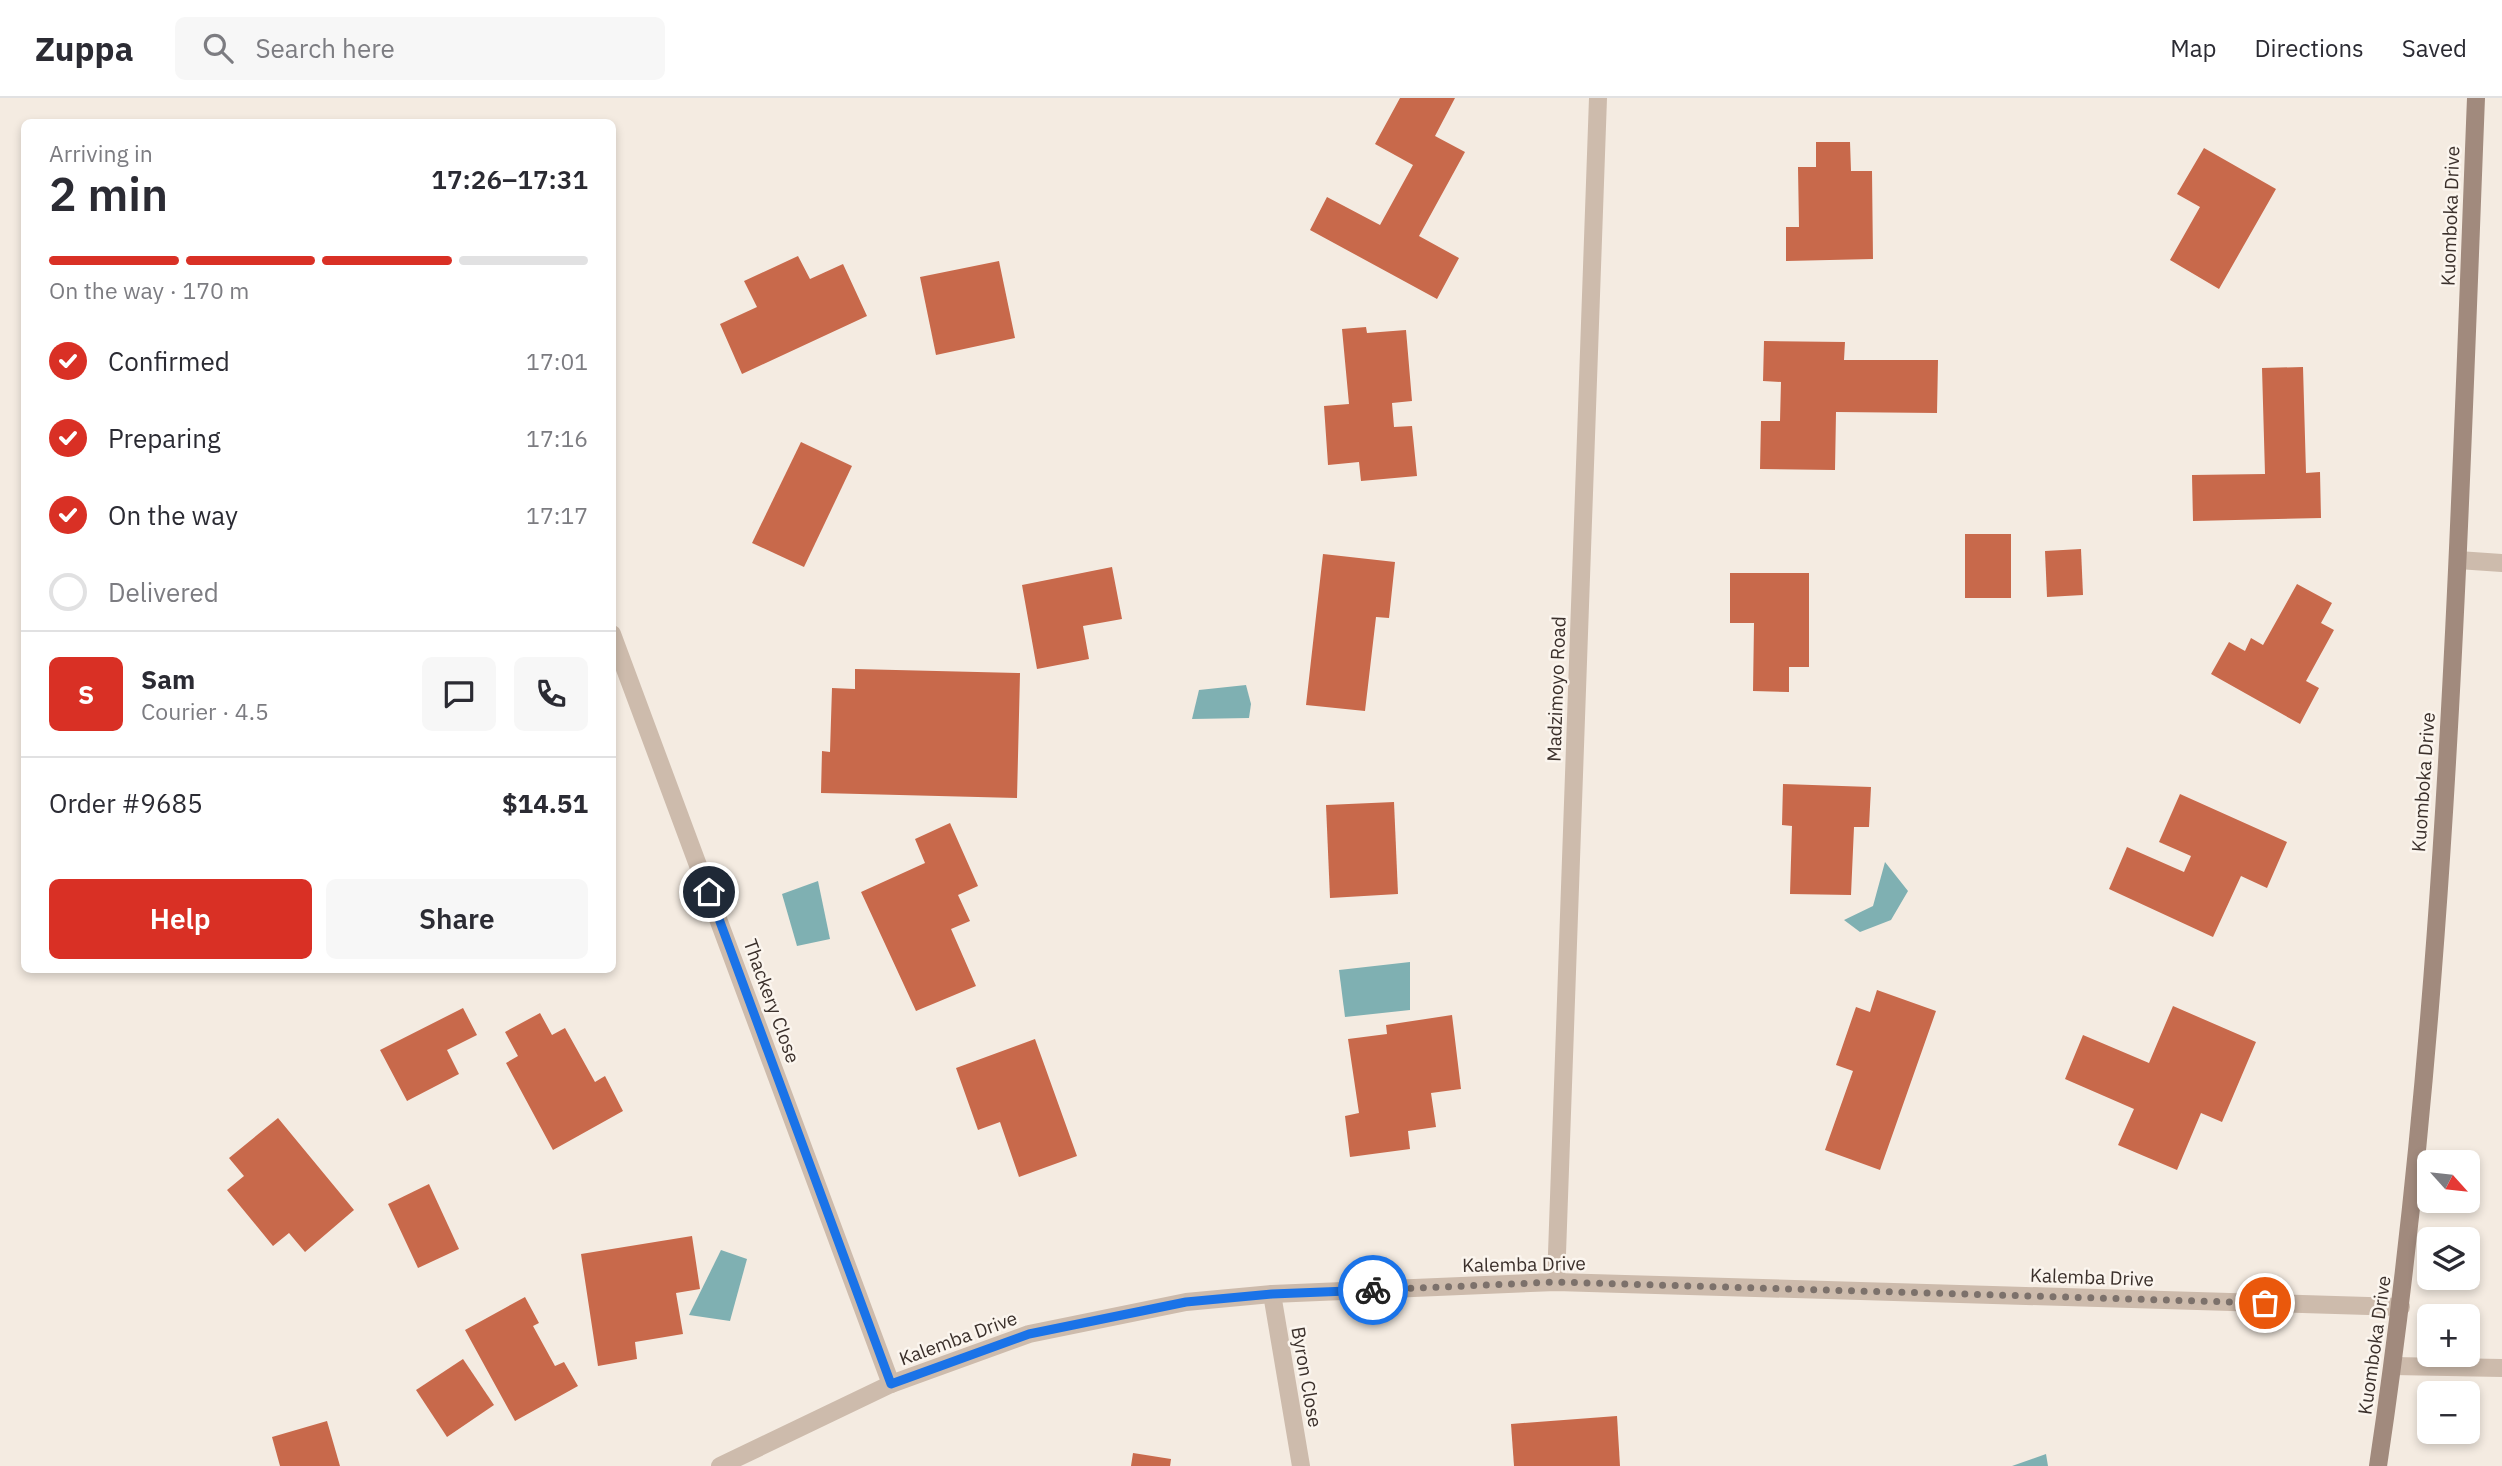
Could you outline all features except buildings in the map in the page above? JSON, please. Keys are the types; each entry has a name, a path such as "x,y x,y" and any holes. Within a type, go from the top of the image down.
{"main road":[{"name":"Kuomboka Drive","path":"2378,1466 2401,1307 2422,1107 2458,559 2476,98"}],"street":[{"name":"Madzimoyo Road","path":"1556,1282 1598,98"},
{"path":"2458,559 2502,563"},
{"name":"Thackery Close","path":"616,645 891,1384"},
{"name":"Kalemba Drive","path":"720,1466 891,1384 1029,1334 1186,1302 1272,1294 1556,1282 2401,1307"},
{"name":"Byron Close","path":"1272,1294 1301,1466"},
{"path":"2393,1366 2502,1367"}],"water":[{"path":"1246,685 1251,704 1249,718 1192,719 1199,690"},
{"path":"1885,862 1908,891 1891,920 1860,932 1844,920 1873,906"},
{"path":"818,881 830,939 797,946 782,894"},
{"path":"1410,962 1410,1010 1345,1017 1339,970"},
{"path":"721,1250 747,1259 730,1321 689,1315"},
{"path":"2046,1454 2048,1466 2012,1466"}],"way so far":[{"path":"1373,1290 1556,1282 2265,1303"}],"route":[{"path":"709,892 891,1384 1029,1334 1186,1302 1272,1294 1373,1290"}]}
